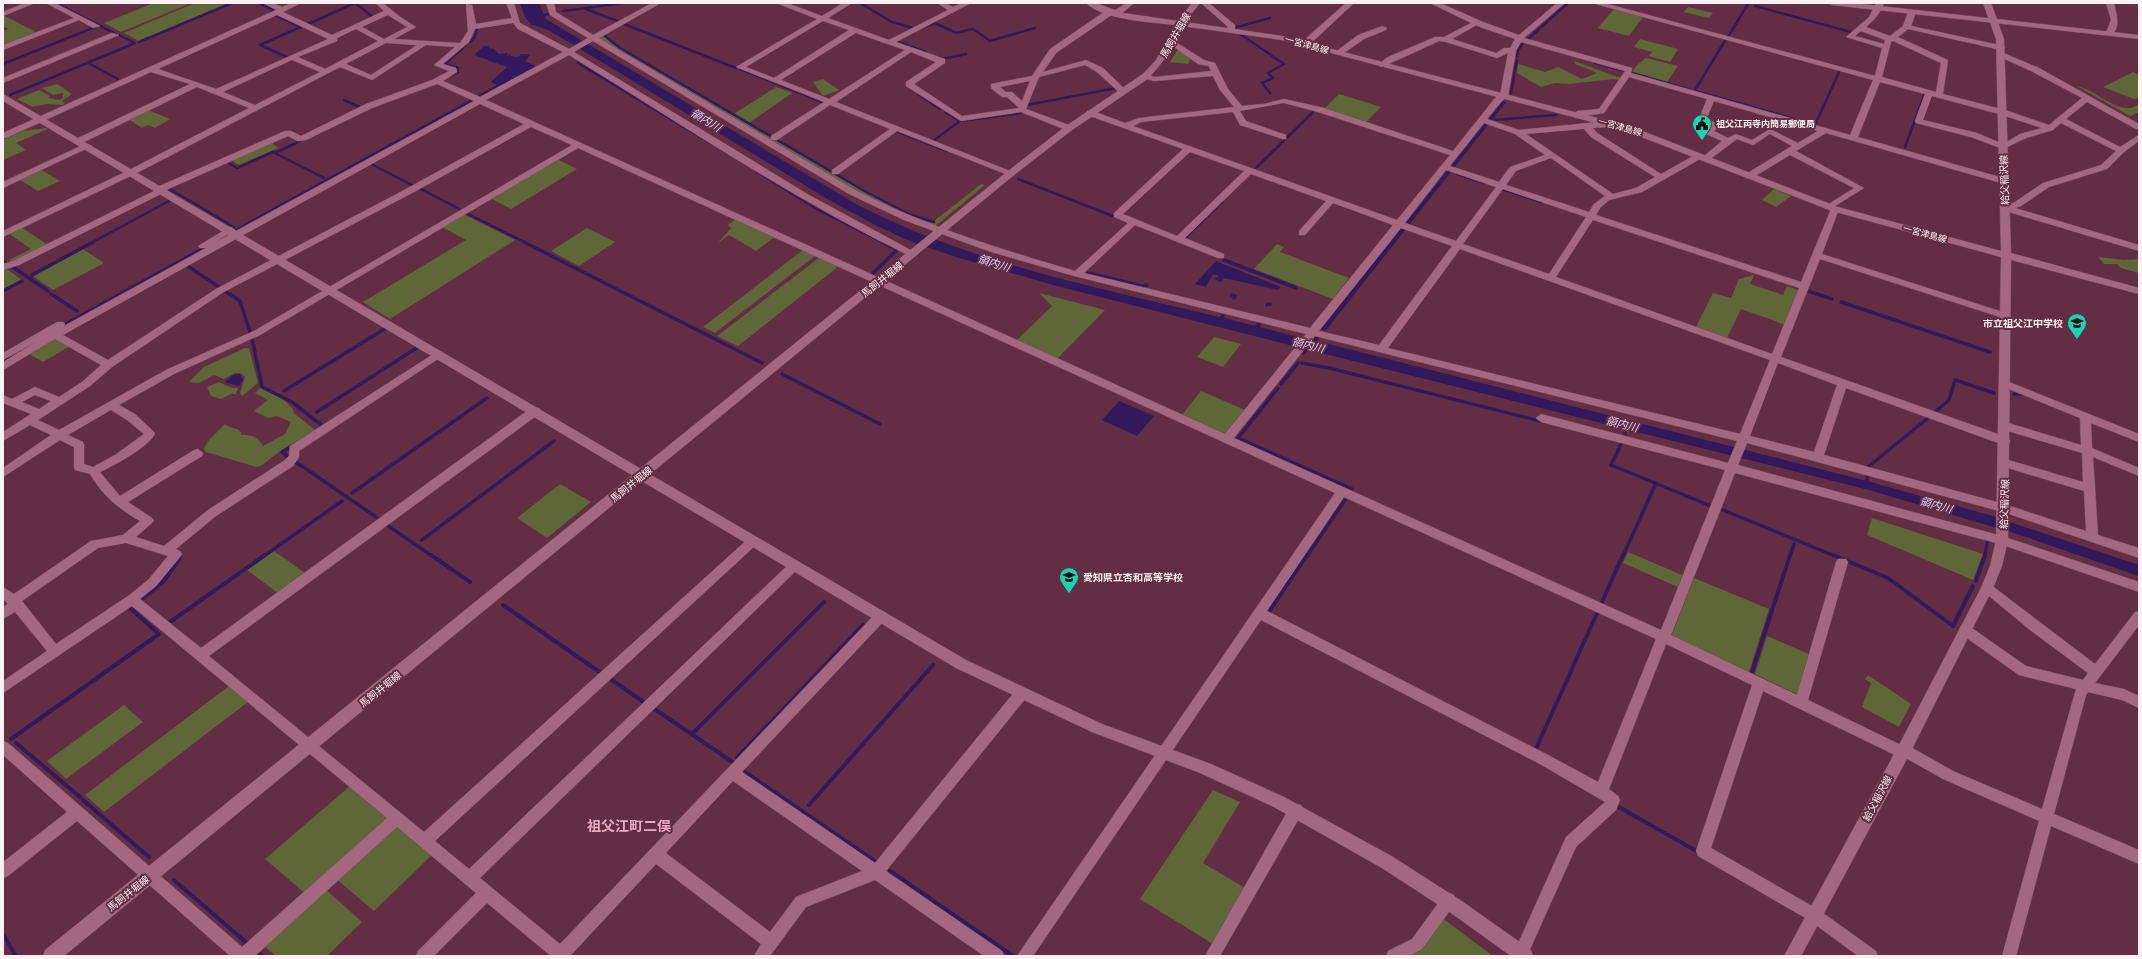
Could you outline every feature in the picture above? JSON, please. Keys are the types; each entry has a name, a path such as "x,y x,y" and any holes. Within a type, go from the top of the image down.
{"main road":[{"name":"一宮津島線","path":"1090,3 1112,13 1282,38 1605,123 1642,134 1832,208 2139,292"},
{"name":"馬飼井堀線","path":"52,956 148,876 880,282 1011,173 1069,128 1124,92 1145,76 1165,54 1180,23 1196,3"},
{"path":"1832,3 1879,6 1912,12 2139,37"},
{"name":"給父稲沢線","path":"1792,956 1903,751 1966,630 1996,566 2002,540 2005,463 2006,316 2004,147 2001,51 1998,30 1987,3"},
{"path":"3,97 278,258 961,664 1021,694 1098,728 1240,783 1296,810 1376,854 1449,900 1523,954"}],"street":[{"path":"3,14 31,3"},
{"path":"50,3 96,26"},
{"path":"268,3 280,11 332,38"},
{"path":"3,136 297,3"},
{"path":"3,234 132,172 324,71 412,27 388,12 379,3"},
{"path":"510,3 515,20 521,28 569,51 806,197 870,233 913,254"},
{"path":"550,3 553,13 852,192 887,211 986,248 1077,274 1744,440 1818,457 2004,509 2092,536 2139,553"},
{"path":"3,356 657,3"},
{"path":"780,3 942,61 909,84 961,119 1022,108"},
{"path":"848,3 740,67 1011,173"},
{"path":"941,3 953,10"},
{"path":"890,42 967,3"},
{"path":"1022,108 1036,77 1053,50 1060,44 1130,3"},
{"path":"1205,3 1232,27 1229,30"},
{"path":"1306,44 1350,3"},
{"path":"1434,3 1519,39 1629,70 1628,74 1601,111 1580,113 1578,116"},
{"path":"1227,440 1312,332 1403,226 1449,168 1455,154 1486,121 1504,96 1512,51 1519,39 1561,3"},
{"path":"1596,3 1930,92 2002,112 2050,128"},
{"path":"2107,3 2114,20 2110,33"},
{"path":"3,267 16,263 161,190 288,133 298,139 303,138 369,106 437,81 453,72 452,70 438,65 471,37 473,28 468,5"},
{"path":"1879,6 1867,25 1861,28 1850,38 1890,41 1907,28 1912,12"},
{"path":"216,92 388,12"},
{"path":"3,48 79,18"},
{"path":"473,28 515,20"},
{"path":"1445,39 1476,22"},
{"path":"357,27 383,41 462,45"},
{"path":"1338,53 1361,37 1383,28"},
{"path":"1861,28 1945,62 1939,95"},
{"path":"1907,28 2001,51 2139,127"},
{"path":"774,81 855,30"},
{"path":"3,81 115,35"},
{"path":"1383,65 1391,59 1438,39 1445,39 1497,56 1507,50 1512,51"},
{"path":"1171,41 1179,45 1201,62 1212,65 1224,90 1238,109 1244,123 1283,137"},
{"path":"1853,138 1878,78 1890,41"},
{"path":"338,64 372,78 425,43"},
{"path":"774,138 910,50"},
{"path":"292,57 324,71"},
{"path":"1069,128 1026,113 1009,94 1005,94 994,86 1036,77 1086,62 1100,70 1124,92"},
{"path":"151,69 198,84 256,108"},
{"path":"1145,76 1154,79 1217,73"},
{"path":"1628,74 2004,180"},
{"path":"437,81 1664,637 1903,751 1948,775 2045,818 2139,857"},
{"path":"79,141 198,84"},
{"path":"1930,92 1919,121 1974,135 2004,147 2022,136 2050,128 2087,98"},
{"path":"1711,98 1703,119 1716,126 1709,132 1728,142"},
{"path":"1124,126 1139,120 1238,109 1284,101 1321,110 1455,154"},
{"path":"1090,113 1775,360 2005,441"},
{"path":"2061,120 2121,150"},
{"path":"1486,121 1518,132 1612,197"},
{"path":"3,437 86,384 108,365 222,289 278,258 411,190 531,123"},
{"path":"1518,132 1587,127 1604,125 1605,123"},
{"path":"1587,127 1594,134 1662,178"},
{"path":"834,172 896,128"},
{"path":"1749,176 1791,152 1825,130"},
{"path":"1550,279 1597,206 1606,198 1639,190 1703,157 1736,136 1753,143 1770,131 1799,147"},
{"path":"2005,208 2018,204 2046,185 2104,167 2121,150 2139,138"},
{"path":"3,473 59,435 111,405 170,372 252,335 578,144"},
{"path":"3,185 88,146"},
{"path":"1188,149 1116,215 1221,256"},
{"path":"1601,791 1717,510 1716,505 1744,440 1817,255 1832,208 1860,188 1791,152"},
{"path":"1382,349 1513,169 1552,155"},
{"path":"1449,168 1804,286"},
{"path":"1179,239 1249,171"},
{"path":"1302,233 1331,200"},
{"path":"2005,208 2139,248"},
{"path":"1077,274 1134,222"},
{"path":"3,366 234,232"},
{"path":"1817,255 2006,316"},
{"path":"56,335 108,365"},
{"path":"166,551 212,513 289,463 294,457 294,449 439,355"},
{"path":"1818,457 1842,384"},
{"path":"2005,384 2139,438"},
{"path":"8,401 35,391 60,401"},
{"path":"8,401 40,414"},
{"path":"30,420 79,445 79,467 94,471 119,458 149,436 150,433 111,405"},
{"path":"200,656 535,411"},
{"path":"2085,416 2092,536"},
{"path":"1541,418 1858,500 2002,540 2139,587"},
{"path":"2005,426 2088,451 2139,472"},
{"path":"119,502 198,453"},
{"path":"2005,463 2090,488"},
{"path":"94,471 100,483 119,502 148,521 126,540"},
{"path":"1024,956 1342,492"},
{"path":"3,614 15,602 95,544 126,540 176,554 152,583 132,599 3,688"},
{"path":"425,842 753,541"},
{"path":"1801,702 1842,562"},
{"path":"470,878 795,565"},
{"path":"1987,588 2034,626 2096,672"},
{"path":"3,592 15,602 46,644 56,651"},
{"path":"132,599 562,955 655,854 880,616"},
{"path":"1259,613 1545,760 1601,791 1613,800 1611,806 1571,842 1523,954"},
{"path":"2009,956 2045,818 2080,693 2139,616"},
{"path":"1966,630 2023,671 2124,695 2139,702"},
{"path":"1759,682 1703,851 1814,915 1871,956"},
{"path":"761,956 801,902 877,872 1021,694"},
{"path":"3,747 148,876 243,956 397,818"},
{"path":"732,773 997,956"},
{"path":"1212,956 1296,810"},
{"path":"3,871 77,813"},
{"path":"655,854 771,942"},
{"path":"422,956 487,893"},
{"path":"1393,956 1417,944 1449,900"}],"green space":[{"path":"154,3 191,3 121,32 104,23"},
{"path":"195,3 230,3 139,41 124,33"},
{"path":"1688,7 1713,13 1709,18 1684,12"},
{"path":"1614,9 1643,17 1629,36 1598,28"},
{"path":"3,15 38,33 6,45 3,44 3,31 9,29 3,26"},
{"path":"616,28 604,36 619,48 867,193 910,215 933,222 981,184 985,185 934,227 856,192 599,39 598,36"},
{"path":"1640,39 1678,49 1670,62 1649,56 1652,52 1634,47"},
{"path":"1183,50 1191,58 1188,64 1170,62 1177,51"},
{"path":"1646,58 1678,66 1667,82 1632,72 1636,66"},
{"path":"1574,61 1621,78 1620,80 1613,79 1569,84 1555,83 1541,87 1517,73 1518,64 1545,72 1558,67 1582,79 1597,73 1575,64"},
{"path":"2133,72 2139,75 2139,98 2134,99 2103,87 2115,81"},
{"path":"823,79 839,90 823,96 813,82"},
{"path":"57,84 72,94 62,101 65,103 62,105 46,104 32,107 17,99 39,90 50,96 48,98 59,100 63,98 63,93 53,95 42,88"},
{"path":"2077,86 2092,92 2116,106 2132,108 2139,104 2139,112 2130,116"},
{"path":"776,87 792,93 749,123 734,114"},
{"path":"1339,94 1381,107 1365,123 1323,110"},
{"path":"148,110 170,119 155,128 148,125 142,128 128,119"},
{"path":"45,128 48,129 16,143 26,150 3,160 3,140 23,131"},
{"path":"271,142 278,148 239,165 231,160"},
{"path":"557,159 577,169 511,209 490,198"},
{"path":"40,169 60,181 38,191 19,179"},
{"path":"1774,189 1791,196 1776,207 1762,200"},
{"path":"463,214 515,240 390,319 363,302 466,240 442,227"},
{"path":"736,219 776,236 756,251 729,235 718,243 731,228 728,225"},
{"path":"21,227 48,245 13,262 9,260 31,249 8,233"},
{"path":"587,228 615,242 579,266 551,251"},
{"path":"1277,244 1284,247 1280,252 1349,278 1333,299 1254,269"},
{"path":"83,249 104,263 53,290 33,276"},
{"path":"803,250 816,255 715,333 703,327"},
{"path":"820,257 839,266 738,346 717,336"},
{"path":"2098,257 2124,260 2139,259 2139,273 2121,268 2117,264 2104,264"},
{"path":"4,267 22,280 3,290 3,268"},
{"path":"1754,275 1750,284 1783,295 1787,286 1800,291 1786,325 1741,309 1726,340 1695,329 1713,293 1731,298 1739,279"},
{"path":"1039,293 1105,310 1057,359 1016,341 1052,306"},
{"path":"1214,337 1241,344 1223,367 1197,357"},
{"path":"56,338 70,346 43,362 29,354"},
{"path":"245,348 249,348 258,383 242,396 240,393 245,377 241,373 235,373 224,379 214,375 199,383 189,382 204,367"},
{"path":"219,382 232,388 238,388 236,394 231,394 221,399 211,396 207,387"},
{"path":"260,388 283,399 292,408 294,413 315,430 257,467 206,452 204,448 209,440 225,424 239,430 241,435 257,438 263,446 285,434 291,422 277,416 268,418 254,411 268,400 255,393"},
{"path":"1201,391 1245,410 1228,432 1222,434 1181,416"},
{"path":"560,484 591,502 547,538 517,518"},
{"path":"1872,518 1983,554 1973,580 1867,535"},
{"path":"274,551 305,573 278,593 247,570"},
{"path":"1628,552 1682,575 1678,587 1623,563"},
{"path":"1694,578 1769,609 1749,672 1671,637"},
{"path":"1767,636 1811,655 1799,695 1755,674"},
{"path":"1868,675 1911,704 1899,727 1862,707 1871,683 1865,679"},
{"path":"229,686 248,702 104,812 85,795"},
{"path":"124,705 143,722 66,779 47,761"},
{"path":"350,786 389,819 306,894 265,859"},
{"path":"1213,790 1240,802 1203,863 1245,888 1213,944 1140,899"},
{"path":"396,825 432,855 374,911 335,878"},
{"path":"324,888 362,922 327,956 276,956 263,945"},
{"path":"1442,918 1493,956 1404,956"}],"water":[{"name":"領内川","path":"520,3 539,3 546,19 856,204 899,225 988,258 1080,284 1219,317 1222,314 1225,315 1224,318 1255,326 1258,321 1262,322 1260,327 1312,341 1317,335 1320,336 1317,341 1867,481 1989,515 2139,565 2139,576 2017,534 1869,490 1309,350 1304,355 1302,354 1305,349 1053,285 959,258 914,243 877,226 829,200 557,35 546,29 529,25 531,24 525,17"},
{"path":"484,46 490,46 488,48 494,49 499,54 508,53 507,56 512,53 510,56 518,57 521,54 525,54 524,56 526,54 530,55 525,61 537,67 3,363 3,358 24,345 497,85 491,82 507,67 474,55"},
{"path":"1503,101 1506,102 1327,329 1324,331 1321,329"},
{"path":"1216,261 1281,287 1278,290 1224,278 1221,282 1214,279 1219,276 1213,274 1206,287 1195,284"},
{"path":"240,374 243,380 239,386 225,382 233,375"},
{"path":"1119,401 1154,416 1137,436 1102,420"}],"waterway":[{"path":"56,3 116,34"},
{"path":"139,42 232,3"},
{"path":"259,3 274,10 271,12"},
{"path":"308,24 355,3 374,18"},
{"path":"563,11 624,3"},
{"path":"860,3 892,22 913,28"},
{"path":"1527,40 1568,3"},
{"path":"1728,37 1748,4"},
{"path":"1755,6 1851,32"},
{"path":"586,9 617,21"},
{"path":"541,16 549,14"},
{"path":"275,15 301,27 260,45 287,57"},
{"path":"1234,28 1270,18"},
{"path":"923,27 935,23 956,33 973,29 990,41 1035,28"},
{"path":"624,24 736,68"},
{"path":"3,64 95,27"},
{"path":"470,42 475,37 477,28"},
{"path":"1240,34 1284,64 1268,73 1273,78 1262,83 1270,93"},
{"path":"119,35 135,43"},
{"path":"605,36 620,48 868,193 911,215 934,222"},
{"path":"1695,90 1726,39"},
{"path":"897,40 895,41 926,52"},
{"path":"1517,57 1518,50 1524,42"},
{"path":"10,95 133,44"},
{"path":"448,77 458,72 458,68 445,64 466,45"},
{"path":"939,57 943,59 966,54"},
{"path":"1511,93 1517,60"},
{"path":"88,63 118,79"},
{"path":"578,63 725,152"},
{"path":"1595,63 1625,71"},
{"path":"740,69 825,103"},
{"path":"1816,123 1840,70"},
{"path":"1632,73 1691,90"},
{"path":"1027,105 1116,88"},
{"path":"1696,91 1812,124"},
{"path":"1905,147 1925,93"},
{"path":"918,94 940,109"},
{"path":"344,100 362,108"},
{"path":"1254,170 1315,110"},
{"path":"945,112 960,121"},
{"path":"960,121 1021,113"},
{"path":"1494,120 1556,115"},
{"path":"933,141 960,121"},
{"path":"896,131 947,151"},
{"path":"275,153 300,141"},
{"path":"227,162 237,168 273,152 324,178"},
{"path":"371,164 414,186"},
{"path":"756,171 820,211 882,242"},
{"path":"1457,174 1484,183"},
{"path":"1018,179 1118,218"},
{"path":"168,188 234,227"},
{"path":"419,188 461,210"},
{"path":"1502,189 1541,202"},
{"path":"91,243 169,201"},
{"path":"1185,238 1223,201"},
{"path":"466,213 524,242"},
{"path":"32,275 93,242"},
{"path":"524,242 762,363"},
{"path":"872,274 897,250 882,242"},
{"path":"1224,260 1296,288"},
{"path":"10,265 48,291"},
{"path":"186,265 240,301 252,338 262,387 292,402 324,427"},
{"path":"1088,273 1142,286 1147,285"},
{"path":"3,291 22,281"},
{"path":"1808,291 1832,299"},
{"path":"51,294 77,311"},
{"path":"1232,295 1235,296 1234,298"},
{"path":"1841,302 1990,352"},
{"path":"284,391 386,328"},
{"path":"317,412 418,347"},
{"path":"1281,384 1298,363"},
{"path":"1302,363 1329,368 1544,422"},
{"path":"782,374 880,424"},
{"path":"1934,413 1949,400 1955,380 1994,393"},
{"path":"1278,388 1238,438 1352,489"},
{"path":"2014,394 2022,394"},
{"path":"352,493 487,398"},
{"path":"1868,467 1928,418"},
{"name":"領内川","path":"1625,434 1626,424"},
{"path":"422,540 554,441"},
{"path":"1621,444 1611,465 1656,483"},
{"path":"290,458 282,452 292,446"},
{"path":"296,462 379,519"},
{"path":"1867,475 1867,485"},
{"path":"1623,556 1656,483"},
{"path":"1656,483 1711,506"},
{"path":"1307,556 1345,500"},
{"path":"264,556 342,501"},
{"path":"1723,510 1835,556"},
{"path":"387,525 432,556"},
{"path":"1985,556 1988,539"},
{"path":"1790,556 1794,544"},
{"path":"170,622 265,555"},
{"path":"431,555 470,582"},
{"path":"1268,613 1307,555"},
{"path":"1601,604 1623,555"},
{"path":"1752,672 1790,555"},
{"path":"1833,555 1888,578 1953,626 1973,586"},
{"path":"1976,581 1985,555"},
{"path":"143,598 163,582 180,558"},
{"path":"692,734 824,602"},
{"path":"503,605 601,673"},
{"path":"11,739 159,634 130,608"},
{"path":"1535,751 1598,611"},
{"path":"737,758 863,625"},
{"path":"809,805 933,665"},
{"path":"609,678 645,703"},
{"path":"653,708 734,763"},
{"path":"16,743 80,797"},
{"path":"742,770 876,862"},
{"path":"83,800 149,857"},
{"path":"1617,806 1700,853"},
{"path":"890,871 1013,956"},
{"path":"174,880 249,945"},
{"path":"3,934 16,956"},
{"path":"256,951 262,956"}],"place":[{"name":"祖父江両寺内簡易郵便局","path":"1702,141"},
{"name":"市立祖父江中学校","path":"2077,340"},
{"name":"愛知県立杏和高等学校","path":"1069,594"}],"district":[{"name":"祖父江町二俣","path":"629,826"}]}
